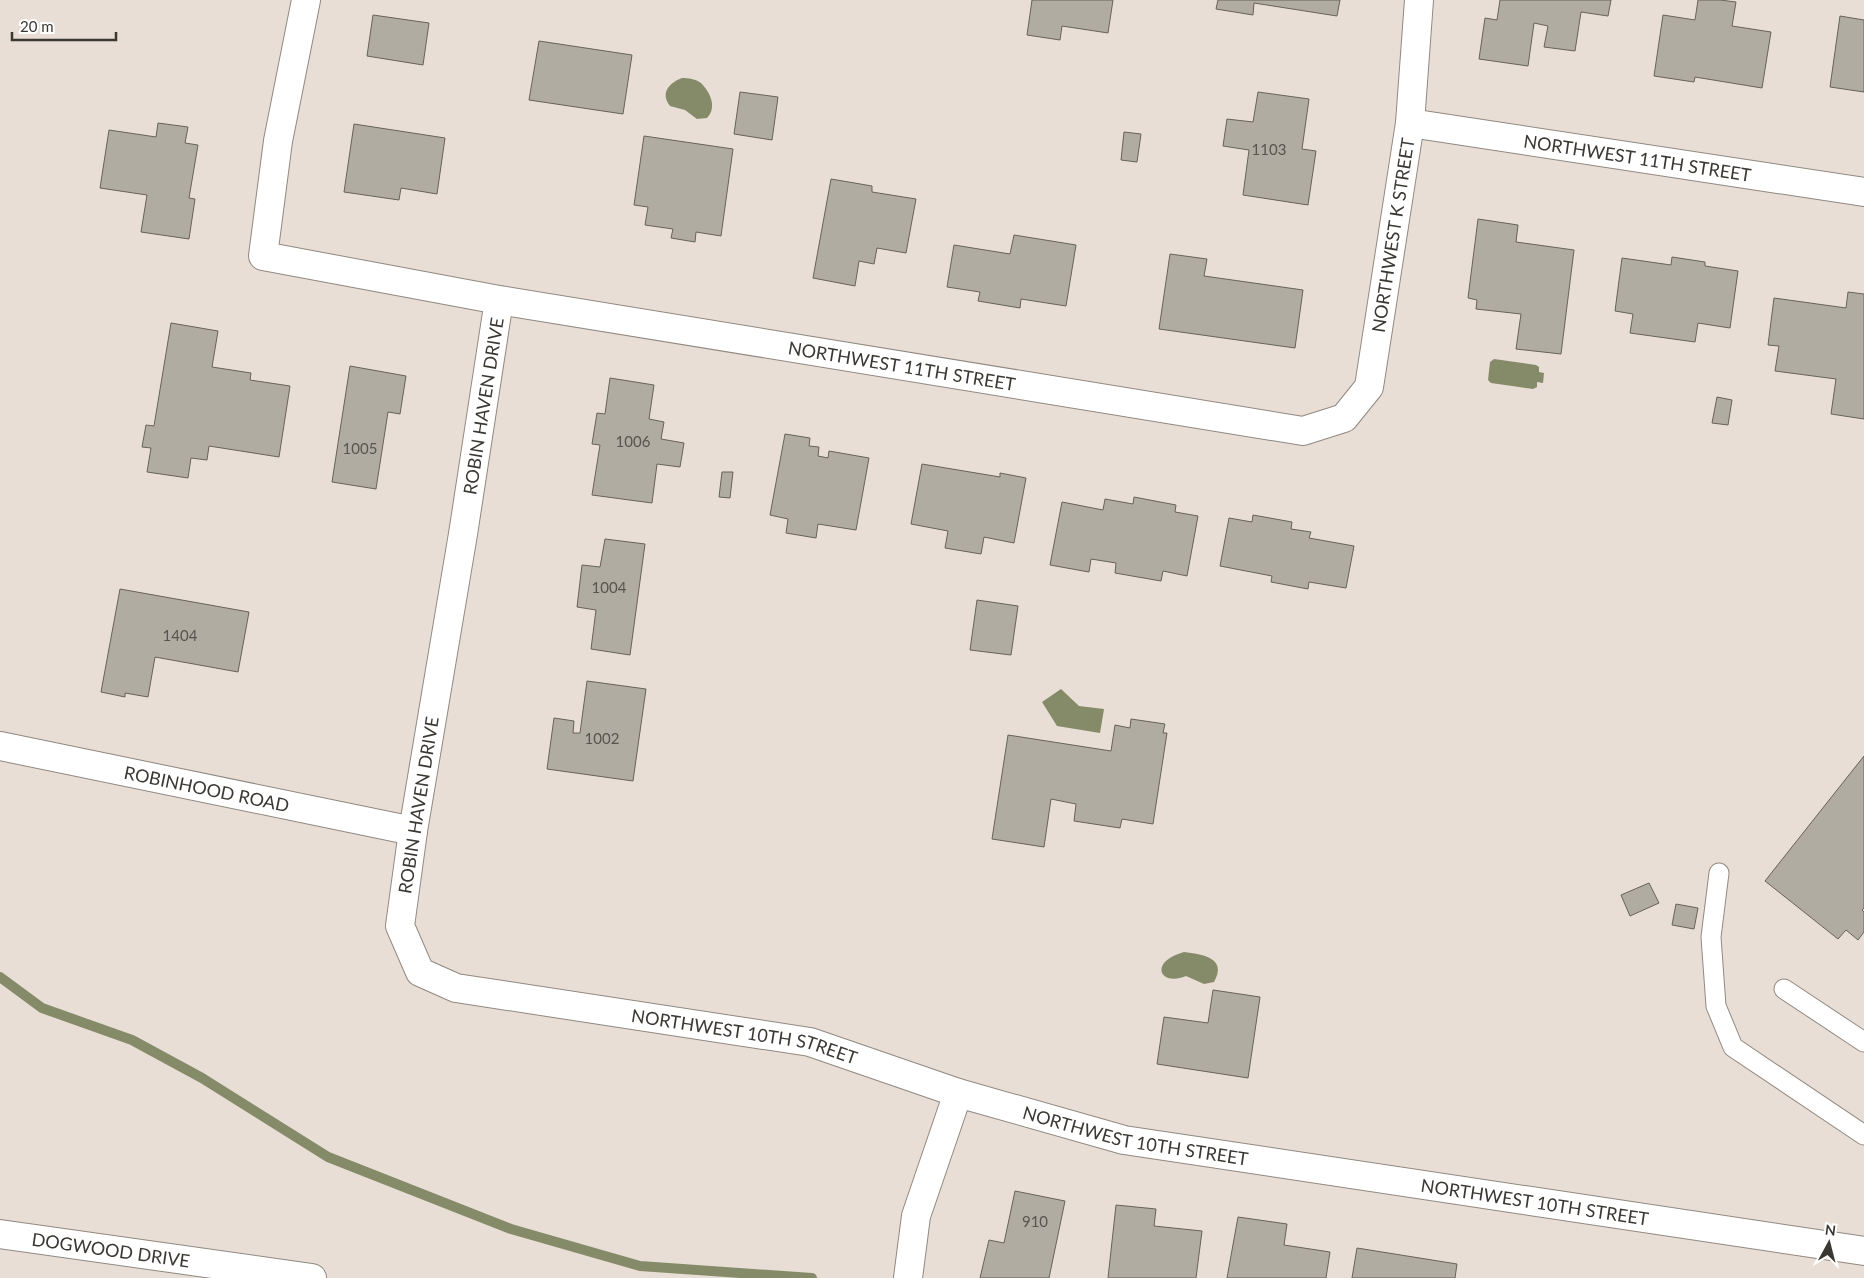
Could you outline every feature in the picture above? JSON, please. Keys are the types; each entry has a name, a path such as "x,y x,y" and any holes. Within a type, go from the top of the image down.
{"street":[{"name":"ROBIN HAVEN DRIVE","path":"306,0 278,141 263,256 499,300 463,534 413,831 400,926 420,972"},
{"name":"NORTHWEST K STREET","path":"1303,431 1344,418 1368,387 1410,123 1419,0"},
{"name":"NORTHWEST 11TH STREET","path":"1410,123 1864,192"},
{"name":"NORTHWEST 11TH STREET","path":"499,300 1303,431"},
{"name":"ROBINHOOD ROAD","path":"0,746 413,831"},
{"name":"NORTHWEST 10TH STREET","path":"420,972 456,988 810,1042 958,1093 1124,1140 1864,1251"},
{"path":"908,1278 916,1216 958,1093"},
{"name":"DOGWOOD DRIVE","path":"0,1234 312,1278"}],"lane":[{"path":"1719,873 1711,937 1716,1006 1733,1047 1864,1135"},
{"path":"1784,989 1864,1042"}],"shaded area":[{"path":"682,78 692,79 701,83 708,91 712,100 712,110 707,118 697,119 685,110 670,106 666,97 667,89"},
{"path":"1494,359 1536,365 1539,367 1539,372 1544,373 1543,383 1537,382 1537,387 1533,389 1491,383 1488,380 1490,362"},
{"path":"1061,689 1079,706 1104,709 1100,733 1057,726 1042,702"},
{"path":"1184,952 1205,956 1215,962 1218,967 1214,982 1204,984 1186,976 1177,979 1164,976 1162,967 1165,962 1173,956"}],"building":[{"path":"1032,0 1113,0 1108,33 1062,26 1060,40 1027,35"},
{"path":"1218,0 1340,0 1337,16 1254,3 1253,15 1216,9"},
{"path":"1500,0 1611,0 1608,16 1581,12 1575,51 1544,47 1548,26 1534,23 1528,66 1479,59 1485,18 1497,20"},
{"path":"1698,0 1736,2 1732,26 1771,32 1762,88 1695,77 1694,82 1654,76 1663,15 1695,20"},
{"path":"373,15 429,23 423,65 367,56"},
{"path":"1840,16 1864,20 1864,92 1830,87"},
{"path":"539,41 632,55 623,114 529,100"},
{"path":"740,92 778,97 772,140 734,134"},
{"path":"1258,92 1309,99 1302,149 1316,151 1308,205 1243,195 1249,150 1223,146 1227,119 1253,122"},
{"path":"158,123 188,127 185,143 198,145 189,198 195,199 189,239 141,232 147,195 100,188 109,130 156,137"},
{"path":"354,124 445,138 437,194 401,188 399,200 344,192"},
{"path":"1124,132 1141,134 1137,162 1121,160"},
{"path":"644,136 733,149 721,236 696,232 695,242 671,238 673,229 645,225 648,207 634,205"},
{"path":"831,179 872,186 872,192 916,199 906,253 877,248 874,264 859,261 855,286 813,278"},
{"path":"1478,219 1518,225 1516,242 1574,250 1561,354 1516,349 1521,314 1476,309 1477,300 1468,298"},
{"path":"1014,235 1076,245 1066,306 1021,299 1020,308 978,301 980,292 947,287 954,245 1010,254"},
{"path":"1170,254 1207,259 1204,276 1303,290 1295,348 1159,329"},
{"path":"1672,257 1705,262 1705,266 1738,271 1730,328 1698,323 1695,342 1630,333 1633,314 1615,311 1622,258 1671,265"},
{"path":"1848,292 1864,294 1864,419 1831,414 1836,379 1775,371 1779,346 1768,345 1774,298 1846,308"},
{"path":"171,323 218,331 212,367 251,373 250,380 290,386 279,457 209,446 207,460 191,458 188,478 147,472 151,448 142,447 146,425 154,426"},
{"path":"350,366 406,376 400,414 388,412 376,489 332,482"},
{"path":"610,378 654,385 649,419 664,422 661,439 684,443 680,467 657,464 652,503 592,495 600,445 592,444 597,413 605,414"},
{"path":"1717,397 1732,400 1728,425 1712,423"},
{"path":"785,434 810,438 809,446 819,447 818,456 828,458 829,451 869,458 856,530 818,524 816,538 786,533 788,519 770,515"},
{"path":"922,464 1000,477 1000,473 1026,478 1014,543 984,537 981,554 945,548 948,531 911,524"},
{"path":"722,472 733,472 730,498 719,497"},
{"path":"1134,497 1176,505 1175,512 1198,516 1187,576 1163,571 1161,581 1115,573 1116,563 1091,559 1089,572 1050,565 1062,502 1103,510 1105,499 1133,504"},
{"path":"1253,515 1292,522 1291,529 1311,532 1309,538 1354,546 1346,588 1309,582 1308,589 1271,582 1272,576 1220,566 1229,518 1252,522"},
{"path":"605,539 645,544 630,655 591,649 596,610 577,607 582,565 600,567"},
{"path":"120,589 249,612 238,672 155,657 148,697 125,693 125,697 101,692"},
{"path":"977,600 1018,606 1011,655 970,650"},
{"path":"587,681 646,689 633,781 547,769 554,718 574,721 573,733 580,733"},
{"path":"1131,719 1165,724 1163,733 1167,733 1153,824 1122,819 1120,828 1074,821 1076,804 1051,799 1044,847 992,839 1008,735 1111,751 1115,725 1130,728"},
{"path":"1864,756 1864,908 1862,910 1864,912 1864,932 1858,940 1846,930 1838,939 1765,881"},
{"path":"1649,883 1659,903 1630,916 1621,895"},
{"path":"1676,904 1698,908 1694,929 1672,925"},
{"path":"1213,990 1260,997 1248,1078 1157,1064 1164,1017 1208,1023"},
{"path":"1015,1191 1065,1201 1049,1278 980,1278 989,1240 1004,1243"},
{"path":"1116,1205 1156,1209 1154,1226 1202,1231 1196,1278 1108,1278"},
{"path":"1238,1217 1287,1224 1284,1245 1330,1252 1326,1278 1227,1278"},
{"path":"1357,1248 1457,1264 1455,1278 1352,1278"}],"waterway":[{"path":"0,977 42,1008 132,1040 202,1078 328,1157 511,1229 640,1266 812,1278"}]}
